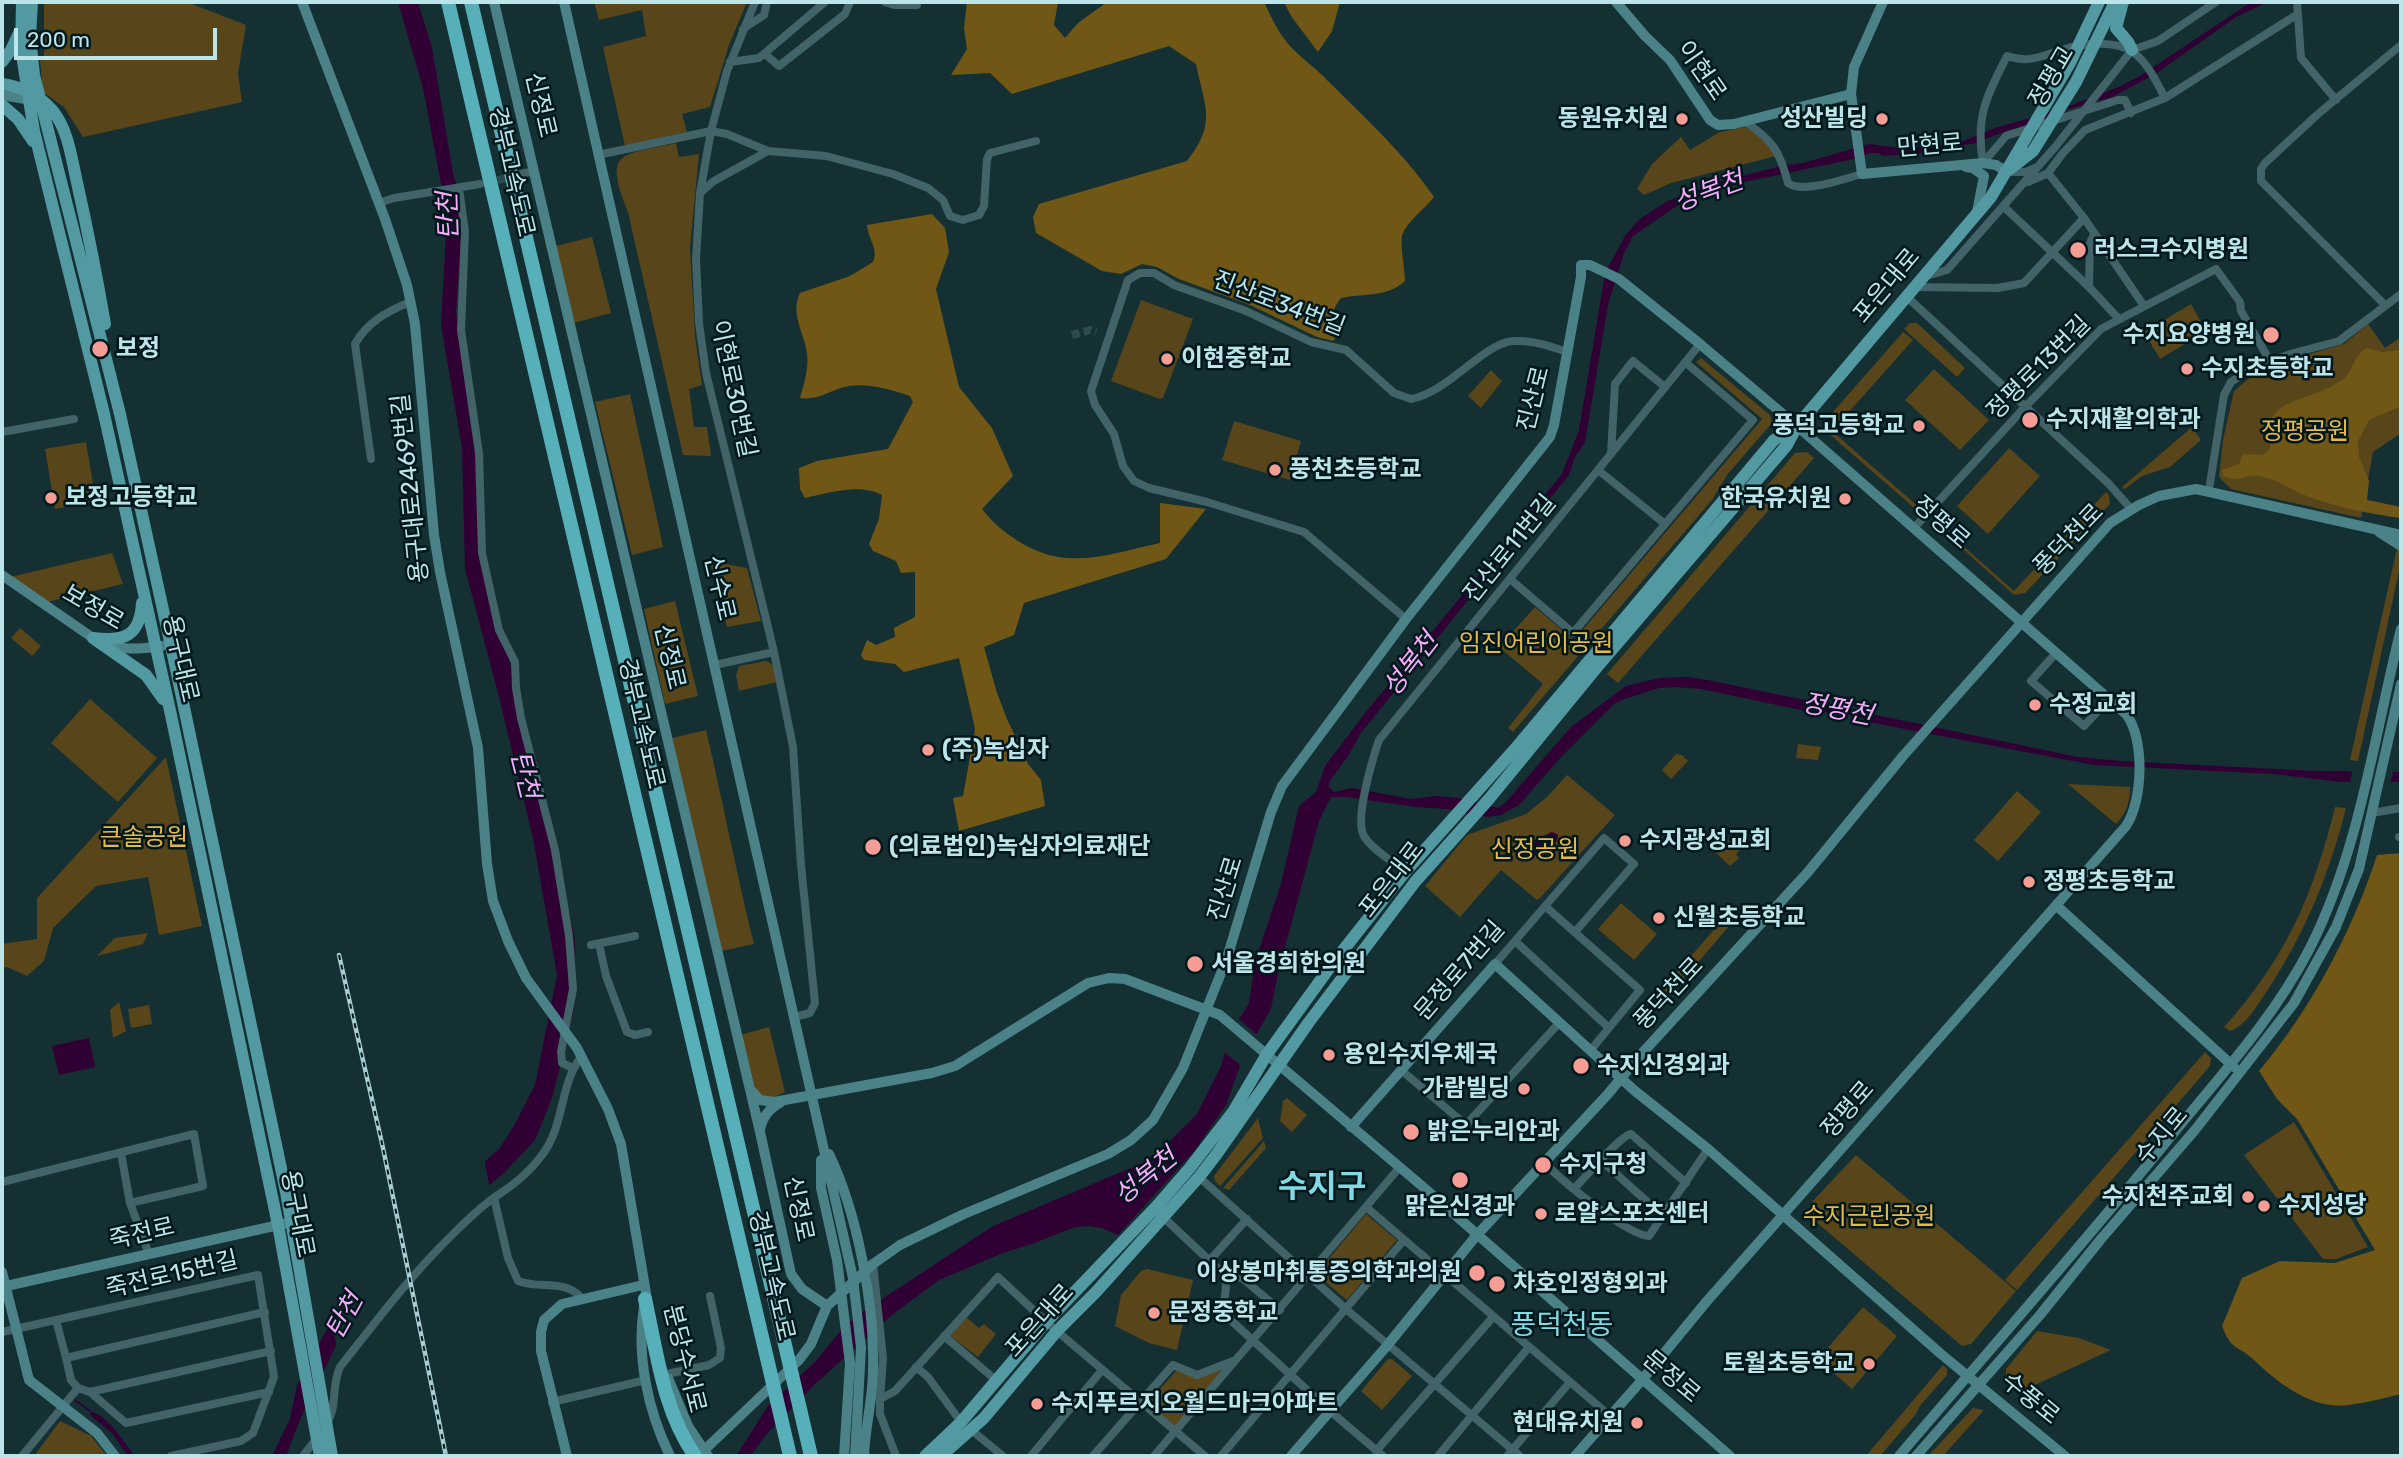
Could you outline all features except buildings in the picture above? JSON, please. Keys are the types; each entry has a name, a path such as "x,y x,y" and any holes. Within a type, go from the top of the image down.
{"highway":[{"name":"경부고속도로","path":"448,2 788,1449"},
{"name":"경부고속도로","path":"471,2 811,1456"},
{"name":"분당수서로","path":"644,1292 681,1449 697,1456"}],"main road":[{"name":"용구대로","path":"22,2 20,24 34,100 58,176 116,396 171,645 292,1222 307,1309 323,1435"},
{"name":"용구대로","path":"32,2 30,37 34,131 104,414 156,647 278,1225 297,1327 323,1435"},
{"name":"포은대로","path":"925,1456 966,1426 984,1418 1057,1331 1096,1292 1199,1177 1309,1021 1415,881 1489,799 1598,666 1787,445 1797,426 1978,212 2007,172 2017,150 2070,63 2099,2"},
{"name":"정평교","path":"2033,150 2076,82 2115,2"},
{"path":"2123,2 2116,28 2136,55"},
{"path":"20,24 25,61 28,64 32,60"},
{"path":"2,62 11,50 20,24"},
{"path":"2,84 26,90 42,100 54,112 64,130 94,261 116,396"},
{"path":"2,105 18,119 38,149"},
{"path":"34,131 38,130 48,165 58,176"},
{"name":"포은대로","path":"2007,172 2033,150"},
{"name":"포은대로","path":"941,1456 997,1381 1046,1322 1189,1169 1233,1112 1262,1050 1405,872 1774,440 1797,426"},
{"path":"138,572 147,579 157,618 161,619 163,615"},
{"path":"93,638 116,640 134,630 142,614 143,593"},
{"path":"93,638 149,679 171,715"},
{"path":"320,1456 323,1435"},
{"path":"323,1435 332,1456"}],"street":[{"name":"용구대로2469번길","path":"302,2 379,203 407,285 415,324 434,535 478,748 489,880 498,917 526,978 579,1053"},
{"name":"신정로","path":"494,2 791,1274 802,1289 827,1306"},
{"name":"신수로","path":"564,2 832,1184"},
{"name":"이현로30번길","path":"755,2 730,62 711,131 700,192 696,259 703,355 765,610 793,747 815,1003 810,1013 794,1017"},
{"path":"743,29 764,15 767,2"},
{"path":"730,62 747,61 765,54 825,2"},
{"path":"765,54 779,66 845,14 850,2"},
{"path":"885,2 894,5 917,5"},
{"name":"이현로","path":"1616,2 1670,60 1710,120 1718,125 1745,122 1851,94"},
{"path":"1745,122 1758,131 1781,156 1788,183 1798,188 1861,171 1851,94 1854,67 1883,2"},
{"path":"1913,287 1947,270 2037,167 2113,74 2136,55 2216,2"},
{"path":"2297,2 2301,58 2336,100"},
{"path":"2022,184 2048,173 2085,130 2165,98 2298,15"},
{"path":"1982,158 1980,121 1990,90 2007,56 2032,60 2067,48 2104,45 2136,55 2165,98"},
{"path":"2384,304 2261,181 2260,176 2264,163 2401,45"},
{"path":"2,95 34,100"},
{"path":"1982,158 2006,136 2118,100 2125,100 2131,113"},
{"path":"598,155 711,131 727,134 768,151 826,156 893,174 928,188 943,200 950,216 962,220 979,215 984,206 987,159 990,153 1036,141"},
{"path":"700,192 737,167 768,151"},
{"name":"만현로","path":"1861,171 1946,165 1982,158 2007,172"},
{"path":"1946,165 1973,168 1984,176 1978,212"},
{"path":"2007,172 2026,172 2037,167"},
{"path":"521,174 534,172"},
{"path":"2048,173 2084,218 2144,306"},
{"path":"379,203 394,198 480,184"},
{"path":"457,189 465,232 461,330 479,453 482,553 499,630 514,659 521,718 555,850 564,897 573,989 561,1052 563,1064 573,1068"},
{"path":"2003,206 2118,318"},
{"path":"1913,287 1998,288 2024,283 2084,218"},
{"path":"2089,287 2091,243 2094,234"},
{"name":"진산로","path":"697,1456 784,1377 806,1353 827,1306 900,1245 922,1233 1108,1154 1131,1140 1153,1120 1183,1068 1227,958 1278,792 1406,619 1544,447 1554,425 1581,265 1590,265 1619,279 1700,344"},
{"name":"정평로13번길","path":"1914,528 2025,407 2102,329 2118,318 2216,269 2240,302 2241,311 2270,361"},
{"name":"진산로34번길","path":"1406,619 1304,532 1207,502 1140,486 1126,473 1114,434 1092,398 1092,384 1124,291 1133,275 1154,273 1174,285 1246,311 1311,342 1346,350 1394,393 1410,400 1435,391 1505,342 1524,341 1567,352"},
{"path":"1913,287 2025,407 2108,483 2132,510"},
{"path":"2209,491 2224,395 2231,382 2270,361 2339,341 2384,304 2401,294"},
{"path":"371,459 355,344 376,320 410,302"},
{"path":"1700,344 1797,426"},
{"name":"진산로11번길","path":"1405,872 1364,837 1360,825 1362,807 1380,740 1700,344"},
{"path":"1611,454 1615,384 1633,361 1665,387"},
{"path":"1510,579 1573,634 1753,420 1685,362"},
{"path":"2,432 74,419"},
{"name":"정평로","path":"1575,1456 1707,1301 2057,906 2129,821 2135,805 2138,753 2136,734 2129,718 1797,426"},
{"path":"1598,470 1665,524"},
{"name":"풍덕천로","path":"1298,1453 1476,1236 1808,872 1910,748 2110,523 2159,496 2183,490 2209,491 2377,531 2400,534"},
{"path":"2377,531 2401,546"},
{"name":"보정로","path":"2,575 93,638 110,646 125,650 171,645"},
{"name":"수지로","path":"1899,1456 2256,1034 2283,996 2311,946 2344,866 2401,629"},
{"path":"715,665 774,652"},
{"path":"2056,653 2031,681 2084,726 2109,699"},
{"path":"2400,697 2401,684"},
{"name":"수지로","path":"1916,1456 1980,1385 2286,1016 2336,927 2359,869 2400,697"},
{"path":"2373,808 2401,808"},
{"name":"문정로7번길","path":"1352,1127 1604,838 1634,864 1575,932"},
{"path":"1545,906 1640,990 1590,1051"},
{"path":"2057,906 2241,1073"},
{"path":"635,936 595,944 627,1032 635,1035 648,1032"},
{"path":"1515,941 1608,1027"},
{"name":"수풍로","path":"1495,964 1620,1079 1708,1149 1941,1353 2065,1456"},
{"name":"문정로","path":"785,1100 932,1073 955,1066 1095,980 1109,978 1133,981 1220,1015 1730,1456"},
{"path":"1401,1070 1466,1125 1559,1023"},
{"path":"303,1456 331,1418 335,1378 340,1367 383,1312 449,1238 494,1198 521,1180 553,1140 579,1053"},
{"path":"579,1053 608,1109 621,1144 644,1292 656,1325 667,1374 681,1412 681,1449"},
{"path":"749,1087 766,1102 785,1100"},
{"path":"760,1132 761,1122 769,1110 785,1100"},
{"path":"2,1182 194,1134 203,1186 130,1203"},
{"path":"1574,1189 1602,1161 1618,1140 1631,1134 1686,1183"},
{"path":"1544,1163 1594,1206 1645,1237 1653,1234 1708,1149"},
{"path":"121,1153 130,1203 149,1254"},
{"path":"1602,1161 1663,1216"},
{"path":"1154,1456 1399,1168"},
{"path":"1199,1177 1347,1310 1436,1383 1509,1453 1520,1456"},
{"path":"832,1184 863,1268 873,1350 864,1452"},
{"path":"832,1184 837,1260 850,1363 844,1453"},
{"path":"832,1184 853,1279 861,1348 855,1456"},
{"path":"494,1198 508,1258 518,1282 563,1286 572,1289 582,1298"},
{"path":"1366,1207 1610,1416"},
{"path":"1163,1217 1227,1277 1242,1278 1280,1311"},
{"path":"1209,1261 1247,1219"},
{"name":"죽전로","path":"3,1287 292,1222"},
{"path":"1221,1456 1403,1241"},
{"path":"874,1269 883,1358 880,1414 896,1456"},
{"path":"2,1272 3,1287 18,1329 29,1380 66,1403 97,1433 115,1456"},
{"name":"죽전로15번길","path":"2,1332 258,1275 274,1377 253,1433 241,1441 171,1456"},
{"name":"포은대로","path":"880,1398 895,1391 998,1277 1046,1322"},
{"path":"1227,1277 1223,1313 1379,1453 1493,1317"},
{"path":"567,1456 541,1351 544,1320 562,1304 582,1298 644,1292"},
{"path":"644,1292 641,1325 646,1380 655,1419 681,1449 708,1456"},
{"path":"667,1374 709,1365 720,1358 721,1348 710,1296"},
{"path":"66,1358 265,1312"},
{"path":"57,1320 71,1380 78,1389 90,1392 126,1423 268,1392"},
{"path":"1046,1322 1205,1456"},
{"name":"포은대로","path":"944,1336 997,1381"},
{"path":"1438,1456 1529,1347"},
{"path":"90,1392 271,1351"},
{"path":"1093,1456 1173,1365 1190,1373 1204,1374 1238,1359"},
{"path":"916,1367 928,1377 966,1426 1003,1456"},
{"path":"1031,1456 1102,1370"},
{"path":"552,1402 646,1380"},
{"path":"1509,1453 1570,1382"},
{"path":"22,1456 78,1389"}],"green space":[{"path":"44,2 187,2 246,25 238,73 242,102 83,137 64,107 43,92 40,60 44,60"},
{"path":"594,2 747,2 729,45 710,107 682,114 687,132 625,146 603,47 646,36 642,10 599,20"},
{"path":"967,2 1058,2 1054,25 1065,38 1078,23 1107,2 1264,2 1277,29 1291,47 1382,135 1410,165 1434,197 1402,236 1405,281 1382,293 1341,298 1334,312 1336,337 1333,341 1317,337 1250,305 1179,279 1157,267 1142,264 1121,274 1102,271 1036,233 1033,217 1039,204 1187,161 1202,136 1206,115 1196,64 1169,46 1012,94 990,73 951,75 967,49 964,28"},
{"path":"1284,2 1340,2 1332,31 1318,52 1291,16"},
{"path":"1744,127 1758,133 1776,156 1671,183 1644,195 1637,189 1652,164 1681,137 1690,150 1720,132"},
{"path":"676,143 679,157 699,154 690,248 695,336 702,385 689,389 694,427 707,427 711,456 683,455 628,212 617,176 617,166 630,154"},
{"path":"932,214 945,228 949,252 936,289 959,387 992,428 1013,476 982,509 990,519 1013,538 1036,550 1053,556 1088,558 1160,543 1160,503 1206,509 1166,559 1024,603 1014,635 984,647 1007,719 1028,764 1041,780 1045,806 959,831 953,798 963,796 975,729 959,658 904,672 895,664 864,660 861,655 867,640 876,645 895,637 894,628 915,617 915,572 901,573 896,561 873,551 869,544 879,519 882,495 854,489 805,498 800,489 799,468 817,461 888,449 913,402 910,396 864,385 849,386 813,398 800,398 807,359 796,308 800,293 850,276 873,262 875,253 867,225"},
{"path":"592,237 611,313 574,323 556,246"},
{"path":"1141,300 1193,319 1163,398 1160,399 1111,381"},
{"path":"2191,304 2206,331 2160,359 2144,332"},
{"path":"1910,323 1917,323 1965,368 1957,377 1904,329"},
{"name":"정평공원","path":"2368,324 2385,348 2401,337 2401,436 2398,435 2373,452 2361,518 2231,489 2219,477 2223,440 2234,391 2248,379 2270,369 2344,344"},
{"path":"1903,332 1913,340 1832,431 1922,510 1920,513 1827,432 1826,420"},
{"path":"2366,348 2382,352 2401,350 2401,406 2369,420 2358,441 2359,457 2369,481 2367,500 2401,507 2401,518 2332,504 2303,495 2267,478 2254,475 2235,479 2223,476 2222,470 2239,464 2243,454 2263,455 2271,448 2268,431 2272,418 2280,409 2344,378"},
{"name":"임진어린이공원","path":"1701,358 1770,415 1772,423 1727,475 1712,500 1513,732 1508,728 1543,684 1499,647 1535,607 1574,640 1762,419 1696,362"},
{"path":"1934,369 1989,420 1960,450 1905,400"},
{"path":"1491,370 1502,381 1481,408 1468,396"},
{"path":"630,394 663,547 632,555 595,402"},
{"path":"1234,421 1301,441 1290,480 1222,460"},
{"path":"2192,427 2201,440 2170,467 2142,476 2125,489 2122,487"},
{"path":"86,442 96,502 55,509 45,449"},
{"path":"2009,448 2040,476 1988,534 1957,506"},
{"path":"1807,452 1814,458 1618,683 1607,674 1795,453"},
{"path":"2106,492 2110,504 2025,593 2014,595 1935,524 1936,522 2014,591"},
{"path":"2397,548 2401,553 2401,562 2358,761 2350,760"},
{"path":"112,553 123,584 43,603 6,578"},
{"path":"710,561 747,568 761,621 727,627"},
{"path":"675,601 698,696 665,704 644,609"},
{"path":"20,628 41,646 32,656 11,638"},
{"path":"766,661 774,667 777,682 739,691 736,675 739,666"},
{"path":"90,699 157,758 118,802 51,743"},
{"path":"706,730 754,944 721,951 672,738"},
{"path":"1798,744 1821,747 1818,760 1796,758"},
{"path":"1676,754 1682,755 1688,761 1671,779 1662,770"},
{"name":"큰솔공원","path":"166,757 202,926 159,935 148,877 96,886 53,928 44,961 27,976 7,967 2,968 2,944 37,939 37,898"},
{"name":"신정공원","path":"1567,775 1615,815 1541,897 1537,900 1501,870 1460,917 1425,886 1467,835 1526,814 1547,797"},
{"path":"2068,784 2130,787 2128,802 2120,820 2116,824"},
{"path":"2017,791 2041,812 1998,861 1974,840"},
{"path":"2335,807 2346,808 2313,906 2290,952 2256,1007 2245,1021 2230,1031 2224,1027 2281,951 2307,898"},
{"path":"1727,839 1740,850 1736,854 1739,858 1730,866 1715,852"},
{"path":"2401,853 2401,1394 2361,1403 2335,1405 2309,1399 2285,1386 2232,1344 2222,1326 2242,1278 2280,1261 2335,1263 2375,1250 2297,1119 2277,1099 2259,1071 2296,1022 2328,969 2356,912 2377,855"},
{"path":"1621,903 1657,934 1634,960 1598,929"},
{"path":"1719,924 1730,925 1664,1002 1656,996"},
{"path":"148,933 143,944 97,956 115,938"},
{"path":"119,1002 126,1031 113,1038 110,1010"},
{"path":"149,1005 152,1024 131,1028 128,1009"},
{"path":"769,1027 785,1092 767,1100 756,1094 740,1035"},
{"path":"2205,1052 2211,1058 2210,1066 2017,1290 2005,1280"},
{"path":"1287,1098 1307,1115 1292,1132 1280,1121 1283,1101"},
{"path":"1258,1118 1263,1138 1220,1186 1214,1176"},
{"path":"2294,1122 2368,1247 2336,1259 2323,1259 2244,1155"},
{"path":"1264,1141 1266,1148 1229,1190 1223,1188"},
{"name":"수지근린공원","path":"1856,1155 2016,1291 1971,1344 1962,1346 1808,1215 1810,1204"},
{"path":"1366,1214 1397,1240 1347,1300 1316,1274"},
{"path":"1147,1269 1193,1280 1177,1350 1149,1343 1115,1326 1121,1295 1141,1271"},
{"path":"1863,1307 1897,1336 1852,1389 1818,1359"},
{"path":"966,1317 979,1328 984,1324 996,1334 978,1357 950,1336"},
{"path":"2037,1331 2079,1338 2111,1350 2024,1390 2006,1378 2006,1369"},
{"path":"1388,1359 1392,1359 1412,1376 1382,1410 1361,1391"},
{"path":"1943,1365 1947,1369 1947,1375 1916,1414 1880,1456 1866,1456"},
{"path":"1228,1366 1175,1426 1147,1403 1177,1370 1203,1376"},
{"path":"1973,1408 1984,1410 1943,1456 1928,1456"},
{"path":"60,1421 91,1436 107,1456 34,1456"}],"water":[{"name":"탄천","path":"398,2 418,2 432,48 453,173 463,210 456,312 476,411 487,586 507,651 575,939 574,1010 553,1095 535,1140 504,1173 364,1289 301,1417 286,1456 272,1456 290,1419 297,1385 348,1290 500,1148 515,1124 535,1085 557,975 533,838 465,569 462,448 441,325 447,216 423,88"},
{"path":"2251,2 2268,2 2236,17 2157,73 2112,97 2065,110 1976,143 1913,154 1883,156 1870,153 1854,159 1730,185 1681,203 1633,236 1624,253 1608,305 1585,442 1575,457 1569,475 1361,733 1329,782 1329,787 1334,792 1352,788 1411,799 1438,796 1458,798 1498,808 1571,727 1626,686 1660,678 1687,677 2078,757 2316,771 2401,772 2401,782 2342,782 2273,774 2094,765 1868,722 1861,717 1834,712 1815,713 1701,689 1675,687 1659,688 1614,704 1562,756 1519,805 1501,815 1487,817 1447,809 1331,797 1319,821 1278,973 1271,1009 1243,1058 1226,1105 1194,1151 1118,1235 1102,1228 1075,1227 939,1280 893,1314 814,1385 766,1435 750,1456 736,1456 768,1406 815,1362 842,1329 864,1311 993,1226 1145,1162 1197,1114 1221,1066 1231,1033 1249,1003 1255,962 1281,884 1299,806 1316,792 1325,766 1366,712 1562,474 1579,430 1605,274 1626,234 1641,218 1668,201 1722,181 1803,163 1869,144 1901,148 1956,144 1995,128 2061,109 2140,76"},
{"path":"1552,832 1558,835 1556,842 1539,855 1529,857 1522,850 1528,843"},
{"path":"89,1038 95,1067 59,1075 52,1046"},
{"path":"90,1411 110,1424 135,1456 128,1456 112,1433 91,1416"}],"pier":[{"path":"2353,768 2394,768 2390,786 2349,786"},
{"path":"1236,1017 1260,1037 1241,1071 1239,1064 1222,1050"},
{"path":"484,1158 490,1189 367,1291 338,1352 330,1316 345,1288"}],"waterway":[{"path":"72,1398 90,1411"}],"tunnel":[{"path":"486,183 515,176"},
{"path":"1072,335 1090,330 1096,332"}],"railway":[{"path":"339,955 383,1148 446,1456"}],"place":[{"name":"동원유치원","path":"1682,119"},
{"name":"성산빌딩","path":"1882,119"},
{"name":"러스크수지병원","path":"2078,250"},
{"name":"수지요양병원","path":"2271,335"},
{"name":"보정","path":"100,349"},
{"name":"이현중학교","path":"1167,359"},
{"name":"수지초등학교","path":"2187,369"},
{"name":"수지재활의학과","path":"2030,420"},
{"name":"풍덕고등학교","path":"1919,426"},
{"name":"풍천초등학교","path":"1275,470"},
{"name":"보정고등학교","path":"51,498"},
{"name":"한국유치원","path":"1845,499"},
{"name":"수정교회","path":"2035,705"},
{"name":"(주)녹십자","path":"928,750"},
{"name":"수지광성교회","path":"1625,841"},
{"name":"(의료법인)녹십자의료재단","path":"873,847"},
{"name":"정평초등학교","path":"2029,882"},
{"name":"신월초등학교","path":"1659,918"},
{"name":"서울경희한의원","path":"1195,964"},
{"name":"용인수지우체국","path":"1329,1055"},
{"name":"수지신경외과","path":"1581,1066"},
{"name":"가람빌딩","path":"1524,1089"},
{"name":"밝은누리안과","path":"1411,1132"},
{"name":"수지구청","path":"1543,1165"},
{"name":"맑은신경과","path":"1460,1180"},
{"name":"수지천주교회","path":"2248,1197"},
{"name":"수지성당","path":"2264,1206"},
{"name":"로얄스포츠센터","path":"1541,1214"},
{"name":"이상봉마취통증의학과의원","path":"1477,1273"},
{"name":"차호인정형외과","path":"1497,1284"},
{"name":"문정중학교","path":"1154,1313"},
{"name":"토월초등학교","path":"1869,1364"},
{"name":"수지푸르지오월드마크아파트","path":"1037,1404"},
{"name":"현대유치원","path":"1637,1423"}],"district":[{"name":"수지구","path":"1322,1188"},
{"name":"풍덕천동","path":"1562,1326"}],"water label":[{"name":"성복천","path":"1709,192"},
{"name":"성복천","path":"1411,665"},
{"name":"정평천","path":"1837,710"},
{"name":"성복천","path":"1146,1177"}]}
